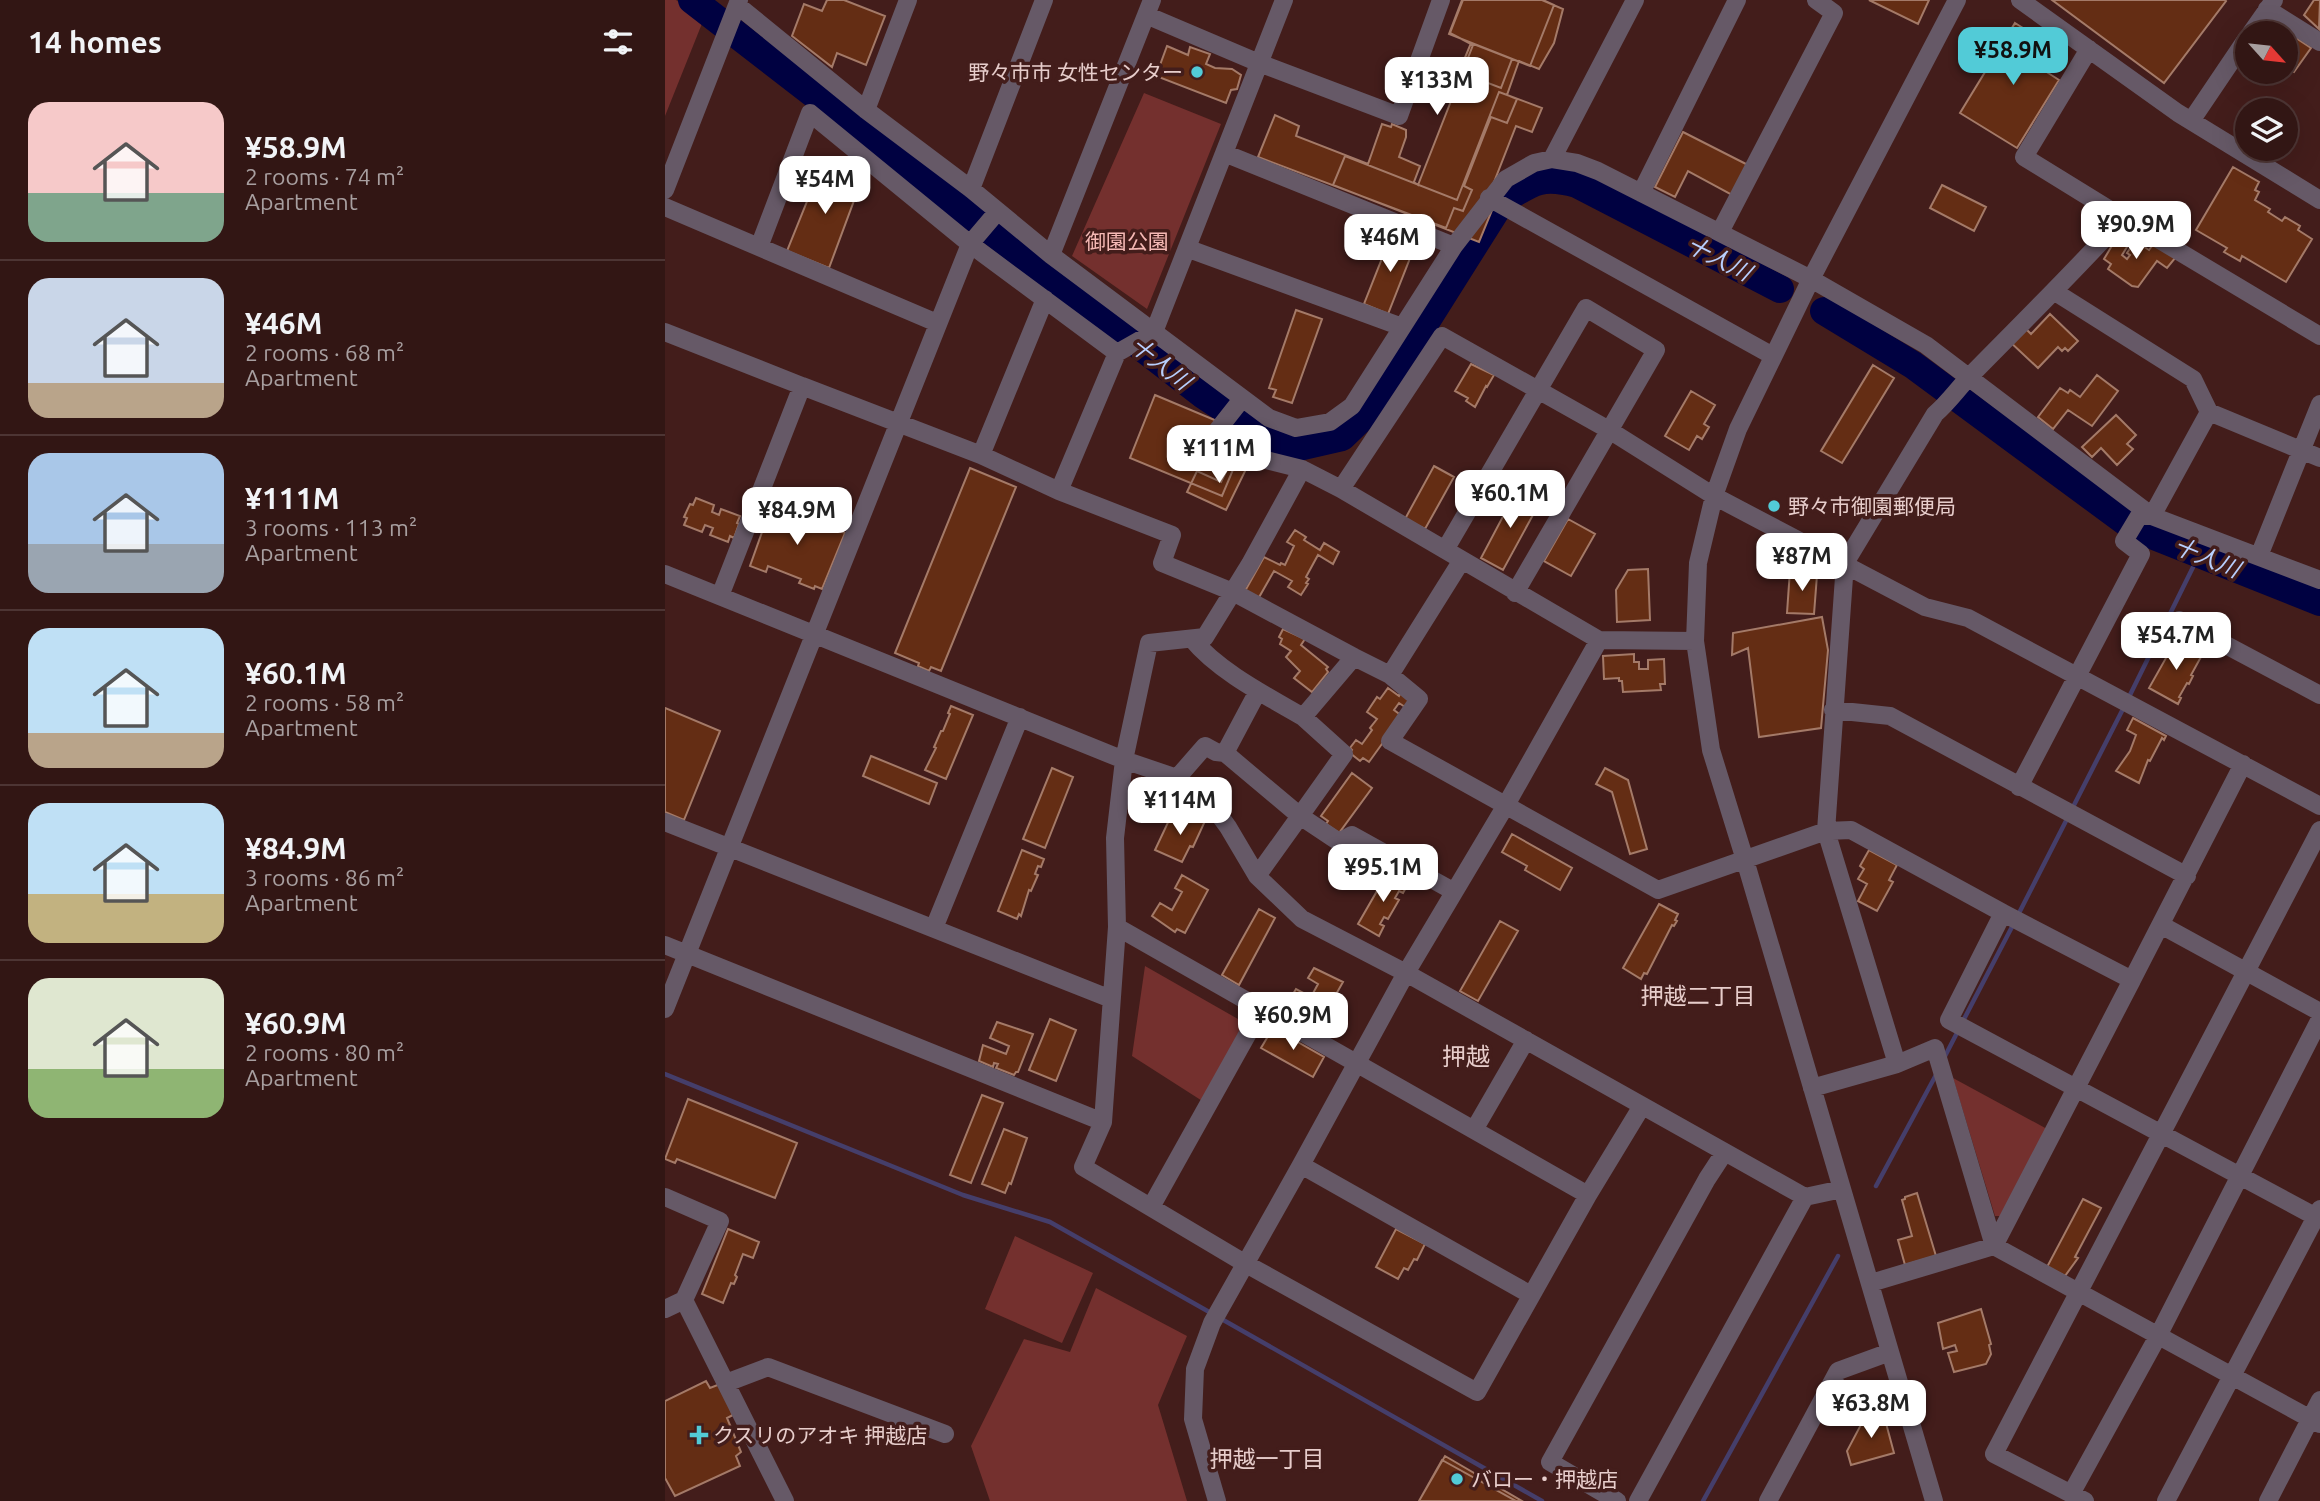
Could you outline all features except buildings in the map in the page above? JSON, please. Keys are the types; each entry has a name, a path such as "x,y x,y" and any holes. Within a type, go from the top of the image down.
{"street":[{"path":"866,110 908,0"},
{"path":"971,189 1044,0"},
{"path":"1059,491 1121,351 1150,334 1189,248 1283,0"},
{"path":"1051,255 1149,7 1259,64 1399,116 1441,0"},
{"path":"1552,159 1635,0"},
{"path":"1641,192 1737,0"},
{"path":"1720,232 1837,7 1815,0"},
{"path":"1934,1501 1711,750 1695,641 1698,563 1714,496 1738,429 1811,279 1957,0"},
{"path":"2020,0 2191,121 2320,200"},
{"path":"2259,21 2270,4 2320,41"},
{"path":"665,190 736,6 866,110 971,189 995,214 1239,402 1269,418 1296,428 1330,422 1352,405 1454,246 1493,200 1506,179 1534,163 1552,159 1577,163 1641,192 1811,279 1926,345 1966,380 2146,516 2320,580"},
{"path":"2089,49 2024,157 2320,336"},
{"path":"2191,121 2235,56"},
{"path":"759,247 810,113 974,239 1045,299 1121,351"},
{"path":"1224,153 1454,246"},
{"path":"1493,200 1773,356"},
{"path":"665,208 937,323"},
{"path":"665,1009 899,425 937,323 974,239 995,214"},
{"path":"1897,1064 1826,831 1845,564 1935,414 2055,292 2123,218"},
{"path":"1189,248 1402,327"},
{"path":"2055,292 2193,379 2209,412 2320,458"},
{"path":"981,455 1045,299"},
{"path":"1445,550 1586,308 1656,351 1515,593"},
{"path":"665,332 981,455 1059,491 1172,535 1162,563 1233,592 1390,675 1419,699 1390,741 1658,890 1826,831 1851,830 2132,980"},
{"path":"1341,489 1442,336 1609,430 1714,496 1925,607 1968,618 2320,806"},
{"path":"720,596 802,386"},
{"path":"1239,402 1216,432 1258,458 1302,469 1341,489 1599,640 1695,641"},
{"path":"2259,556 2320,404"},
{"path":"2019,787 2141,554 2124,541 2146,516 2209,412"},
{"path":"1302,469 1205,637 1149,643 1124,760 1115,838 1117,927 1103,1122 1083,1167 1247,1264 1477,1392 1642,1105"},
{"path":"1390,675 1462,560"},
{"path":"665,574 1124,760 1177,778 1209,801 1257,876 1302,919 1406,973 1805,1197 1842,1189"},
{"path":"2179,620 2320,695"},
{"path":"1192,639 1201,650 1258,691 1303,717 1344,754 1257,876"},
{"path":"1217,1501 1193,1419 1195,1369 1216,1316 1406,973 1506,805 1599,640"},
{"path":"1303,717 1354,657"},
{"path":"1225,753 1258,691"},
{"path":"1833,710 1891,716 2187,876"},
{"path":"934,928 1020,717"},
{"path":"1177,778 1205,746 1225,753 1300,816 1339,842 1352,835 1453,891"},
{"path":"1871,1283 1994,1246 2243,764"},
{"path":"665,822 1111,999"},
{"path":"2320,830 1994,1454 2078,1498 2320,1019"},
{"path":"2012,917 1938,1058 1994,1246 2315,1422"},
{"path":"2161,925 2320,1012"},
{"path":"1117,927 1588,1195"},
{"path":"665,945 1103,1122"},
{"path":"1151,1208 1261,1010"},
{"path":"1956,1024 2319,1215 2166,1501"},
{"path":"1473,1130 1526,1040"},
{"path":"1812,1088 1897,1064 1938,1058"},
{"path":"1617,1501 1550,1462 1724,1153"},
{"path":"1301,1166 1531,1295"},
{"path":"665,1197 720,1221 684,1300 665,1309"},
{"path":"1637,1501 1805,1197"},
{"path":"684,1300 785,1501"},
{"path":"1768,1501 1838,1371 1890,1352"},
{"path":"726,1383 768,1367 945,1434"},
{"path":"2268,1501 2315,1422 2320,1400"}],"green space":[{"path":"665,0 676,0 703,21 665,116"},
{"name":"御園公園","path":"1144,93 1221,124 1147,309 1072,256"},
{"path":"1145,966 1252,1027 1207,1104 1132,1056"},
{"path":"1953,1078 2047,1129 2002,1216 1995,1216"},
{"path":"1015,1236 1093,1273 1062,1343 985,1309"},
{"path":"1096,1288 1187,1336 1158,1405 1187,1501 990,1501 971,1446 1024,1339 1070,1352"}],"waterway":[{"name":"十人川","path":"692,0 1202,394 1273,441 1294,448 1342,437 1371,409 1502,201 1537,182 1554,180 1577,184 1780,289"},
{"name":"十人川","path":"1824,311 1913,365 2134,528 2320,602"},
{"path":"2129,697 2199,555"},
{"path":"2072,809 2125,705"},
{"path":"2018,915 2068,817"},
{"path":"1963,1021 2014,923"},
{"path":"1944,1058 1959,1029"},
{"path":"1876,1186 1937,1073"},
{"path":"665,1074 963,1195 1050,1222 1211,1313"},
{"path":"1703,1501 1838,1256"},
{"path":"1218,1317 1542,1501"}],"place":[{"name":"野々市市 女性センター","path":"1197,72"},
{"name":"野々市御園郵便局","path":"1774,506"},
{"name":"クスリのアオキ 押越店","path":"699,1435"},
{"name":"バロー・押越店","path":"1457,1479"}],"district":[{"name":"押越二丁目","path":"1698,995"},
{"name":"押越","path":"1466,1056"},
{"name":"押越一丁目","path":"1267,1458"}]}
